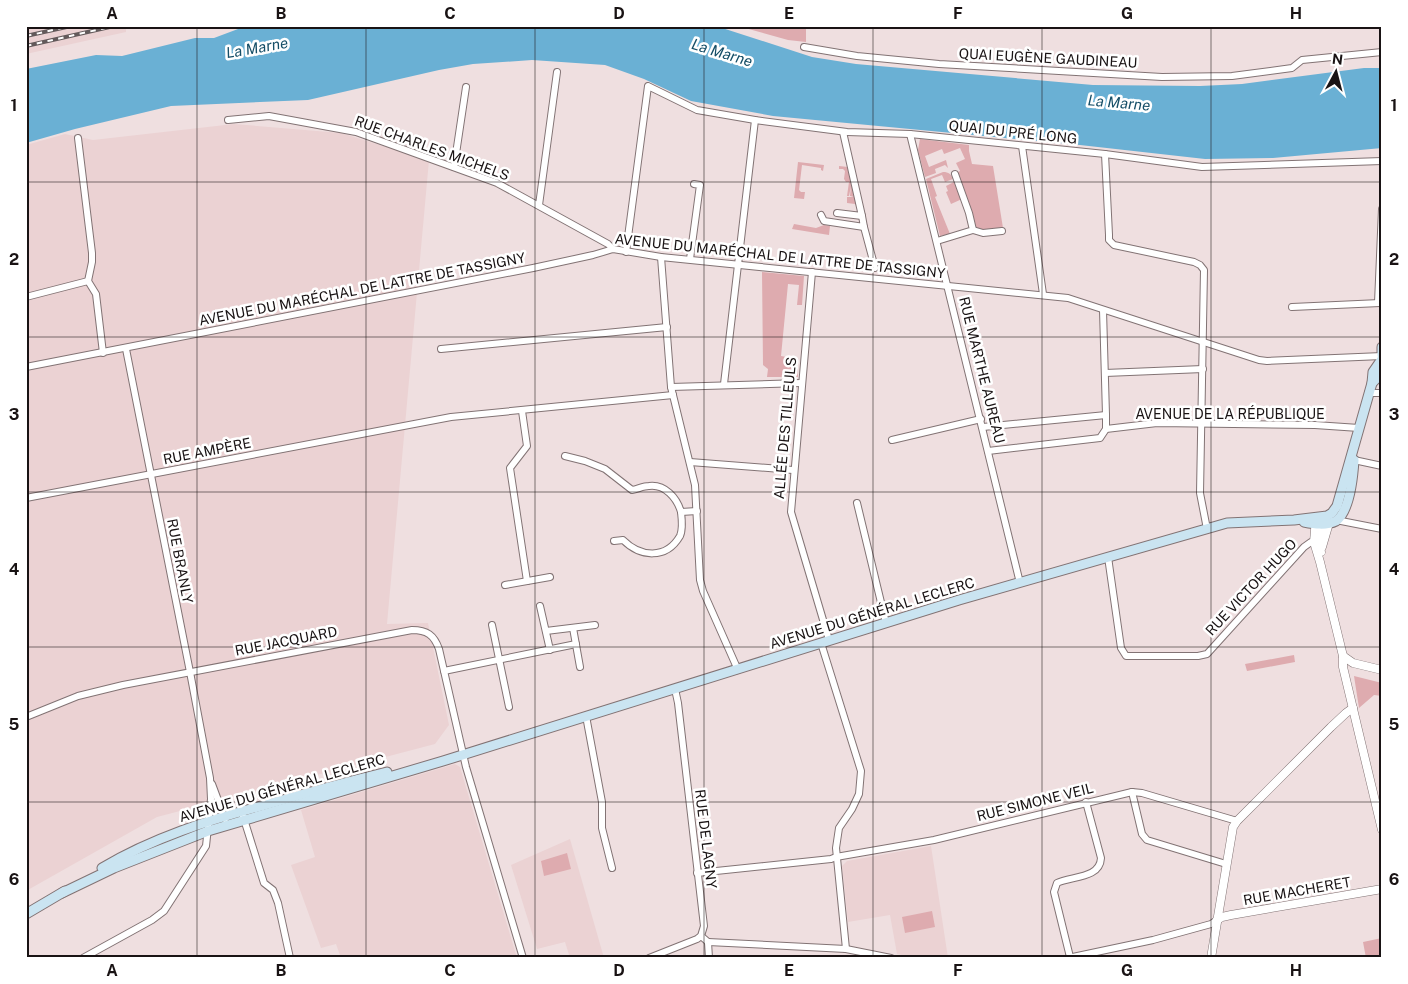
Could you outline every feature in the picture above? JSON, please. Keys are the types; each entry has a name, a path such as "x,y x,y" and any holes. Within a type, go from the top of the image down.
{"main road":[{"path":"1316,521 1332,513 1337,506 1372,383 1373,372 1382,357 1382,347"},
{"path":"1372,383 1382,373"},
{"path":"1333,522 1342,514 1351,486 1355,442"},
{"name":"AVENUE DU GÉNÉRAL LECLERC","path":"26,914 110,863 145,845 210,821 245,821 886,623 1227,523 1294,520 1333,522"},
{"name":"AVENUE DU GÉNÉRAL LECLERC","path":"62,893 114,868 208,831 242,811 462,753"}],"street":[{"name":"QUAI EUGÈNE GAUDINEAU","path":"804,47 857,56 921,62 1162,77 1232,76 1292,68 1302,60 1382,52"},
{"path":"540,205 557,72"},
{"name":"QUAI DU PRÉ LONG","path":"626,252 648,86 697,110 843,132 910,134 1105,154 1202,167 1382,162"},
{"path":"454,167 466,87"},
{"name":"RUE CHARLES MICHELS","path":"228,120 269,116 356,132 497,183 540,205 608,244 613,249"},
{"path":"724,384 755,120"},
{"path":"843,132 875,268"},
{"name":"RUE MARTHE AUREAU","path":"910,134 1020,583"},
{"path":"78,138 92,253 88,281 96,294 103,353"},
{"path":"1022,146 1043,294"},
{"path":"1105,154 1109,240 1114,245 1194,262 1204,270 1200,493 1207,529"},
{"path":"955,174 970,213 973,230"},
{"path":"690,260 700,184 694,184"},
{"path":"1292,307 1380,303 1382,209"},
{"path":"837,212 862,216"},
{"path":"821,215 824,221 864,227"},
{"path":"937,241 973,230 983,234 1002,231"},
{"name":"AVENUE DU MARÉCHAL DE LATTRE DE TASSIGNY","path":"26,368 533,268 613,249 690,260 1068,298 1259,360 1382,357"},
{"path":"661,256 671,387 695,484 700,580 703,591 738,670"},
{"name":"ALLÉE DES TILLEULS","path":"812,272 790,502 792,521 861,771 859,794 852,810 839,828 836,848 846,948"},
{"path":"26,297 88,281"},
{"path":"1103,310 1106,429"},
{"path":"441,349 667,327"},
{"name":"RUE BRANLY","path":"83,958 152,920 164,911 206,846 210,821 210,778 126,349"},
{"path":"1105,373 1202,370"},
{"path":"671,387 802,383"},
{"path":"1368,393 1382,393"},
{"name":"RUE AMPÈRE","path":"26,498 451,417 673,395"},
{"path":"522,411 527,446 510,468 527,581"},
{"path":"983,427 1106,416"},
{"path":"892,440 981,419"},
{"name":"AVENUE DE LA RÉPUBLIQUE","path":"988,451 1096,440 1100,438 1106,429 1158,424 1359,428"},
{"path":"565,456 605,468 632,490 650,486 665,490 674,497 681,512 682,528 680,535 670,546 664,550 649,554 631,548 623,540 614,541"},
{"path":"1354,460 1382,466"},
{"path":"690,462 793,470"},
{"path":"858,503 886,623"},
{"path":"681,512 697,511"},
{"path":"1316,521 1313,535 1318,546 1320,562 1343,656 1343,667 1382,830"},
{"path":"1320,562 1318,546 1333,522 1382,529"},
{"name":"RUE VICTOR HUGO","path":"1108,557 1121,648 1124,654 1126,656 1198,656 1207,654 1304,546 1311,542 1318,546"},
{"path":"505,585 550,577"},
{"path":"540,606 550,650"},
{"path":"492,625 509,707"},
{"path":"546,631 595,625"},
{"path":"573,628 580,667"},
{"name":"RUE JACQUARD","path":"26,717 78,696 190,672 412,630 422,630 436,640 462,753 523,958"},
{"path":"444,671 576,644"},
{"path":"1343,656 1352,663 1382,670"},
{"path":"1348,682 1352,663"},
{"name":"RUE DE LAGNY","path":"675,689 704,926 701,936"},
{"path":"1211,958 1232,832 1237,821 1339,719 1354,708"},
{"path":"586,716 602,802 602,828 612,868"},
{"name":"RUE BRANLY","path":"210,778 226,821"},
{"path":"1132,792 1142,834 1147,840 1226,864"},
{"name":"RUE SIMONE VEIL","path":"697,873 831,859 934,840 1132,792 1142,792 1237,821"},
{"path":"1086,802 1101,864 1092,873 1057,883 1054,892 1069,958 1154,940 1211,924 1217,920"},
{"path":"242,811 264,883 273,890 278,903 290,958"},
{"name":"RUE MACHERET","path":"1217,920 1222,916 1382,889"},
{"path":"649,958 691,942 701,936 708,942 846,948 890,958"},
{"path":"708,942 709,958"}],"shaded area":[{"path":"26,26 128,26 126,27 126,32 26,54"},
{"path":"738,26 806,26 806,42 788,40"},
{"path":"234,124 341,133 429,160 387,624 428,623 449,725 435,744 157,817 26,891 26,145 65,134 93,140"},
{"path":"920,139 969,145 972,164 993,166 1003,228 984,232 979,231 976,227 955,173 960,171 956,163 965,159 960,148 944,154 942,149 925,156 929,167 946,160 948,168 945,165 935,169 936,173 925,177 918,150"},
{"path":"798,162 824,165 823,171 821,168 802,165 799,190 805,192 804,199 794,198"},
{"path":"839,166 848,167 857,207 855,204 847,203 847,197 854,197 850,196 851,186 849,196 847,196 849,182 846,182 844,179 845,171 839,169"},
{"path":"947,172 953,179 945,182 942,175 931,179 937,196 935,197 950,234 940,236 926,179"},
{"path":"954,182 962,199 951,204 946,192 948,191 946,186"},
{"path":"794,224 816,228 824,225 830,226 829,235 792,229"},
{"path":"762,272 804,276 802,305 797,305 799,285 788,284 781,356 792,358 791,369 798,369 798,377 767,377 768,369 763,365"},
{"path":"1294,655 1295,662 1247,671 1245,664"},
{"path":"1354,676 1382,683 1382,696 1374,695 1359,708"},
{"path":"455,764 460,767 517,958 341,958 336,944 321,948 291,865 315,857 301,810"},
{"path":"570,839 604,958 570,958 565,942 537,949 511,865"},
{"path":"931,846 948,958 916,958 897,954 890,915 848,922 842,866 847,861"},
{"path":"567,853 571,869 544,876 541,861"},
{"path":"932,911 935,927 905,933 902,917"},
{"path":"1382,938 1382,958 1366,958 1363,942"}],"water":[{"name":"La Marne","path":"253,26 716,26 812,57 856,64 1093,85 1200,86 1242,84 1364,68 1382,68 1382,148 1273,158 1205,159 1080,145 773,116 691,101 644,79 605,65 532,60 473,64 439,70 308,100 171,106 26,143 26,69 96,55 122,56 195,38 214,38 238,29"}],"railway":[{"path":"26,36 71,26"},
{"path":"26,46 114,26"}]}
